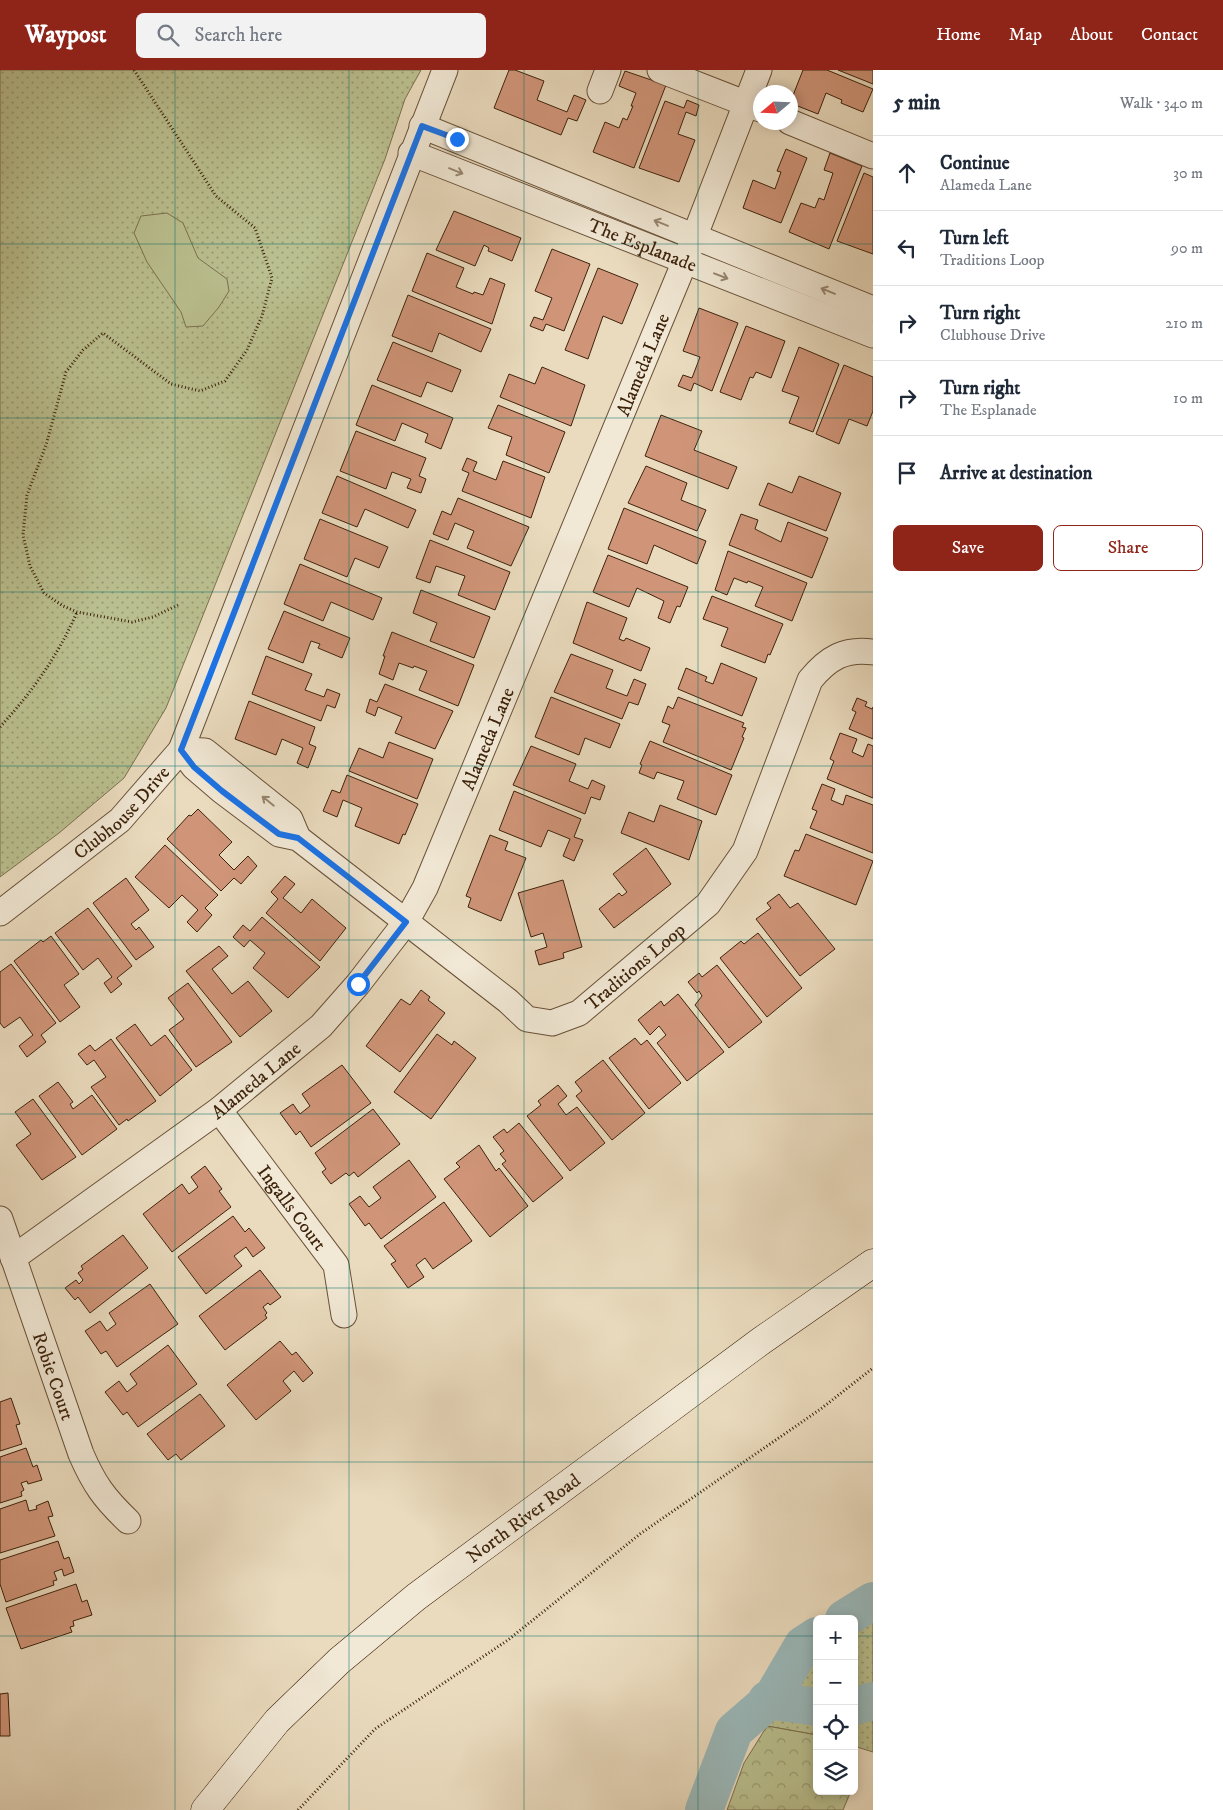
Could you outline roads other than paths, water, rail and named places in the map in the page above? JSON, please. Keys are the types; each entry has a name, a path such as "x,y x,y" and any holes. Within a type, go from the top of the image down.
{"main road":[{"name":"North River Road","path":"205,1810 277,1722 339,1661 402,1609 761,1341 873,1263"}],"street":[{"name":"Clubhouse Drive","path":"0,913 120,820 181,750 411,153 445,70"},
{"path":"660,70 753,106"},
{"name":"Alameda Lane","path":"756,85 759,70"},
{"name":"Alameda Lane","path":"13,1258 219,1110 321,1026 358,984 406,922 425,888 694,237 753,106"},
{"path":"798,125 873,156"},
{"name":"The Esplanade","path":"422,126 873,309"},
{"name":"The Esplanade","path":"411,153 873,336"},
{"path":"487,184 498,156"},
{"name":"Traditions Loop","path":"181,750 206,751 290,819 298,838 508,1001 527,1019 552,1023 579,1013 708,904 745,851 810,680 821,666 836,657 856,650 873,652"},
{"name":"Ingalls Court","path":"219,1110 336,1265 344,1315"},
{"name":"Robie Court","path":"0,1219 81,1454 94,1483 128,1521"}],"waterway":[{"path":"850,1615 873,1601"},
{"path":"704,1810 734,1731 772,1698 803,1645 813,1639"},
{"path":"767,1700 813,1706"},
{"path":"858,1705 873,1701"}]}
